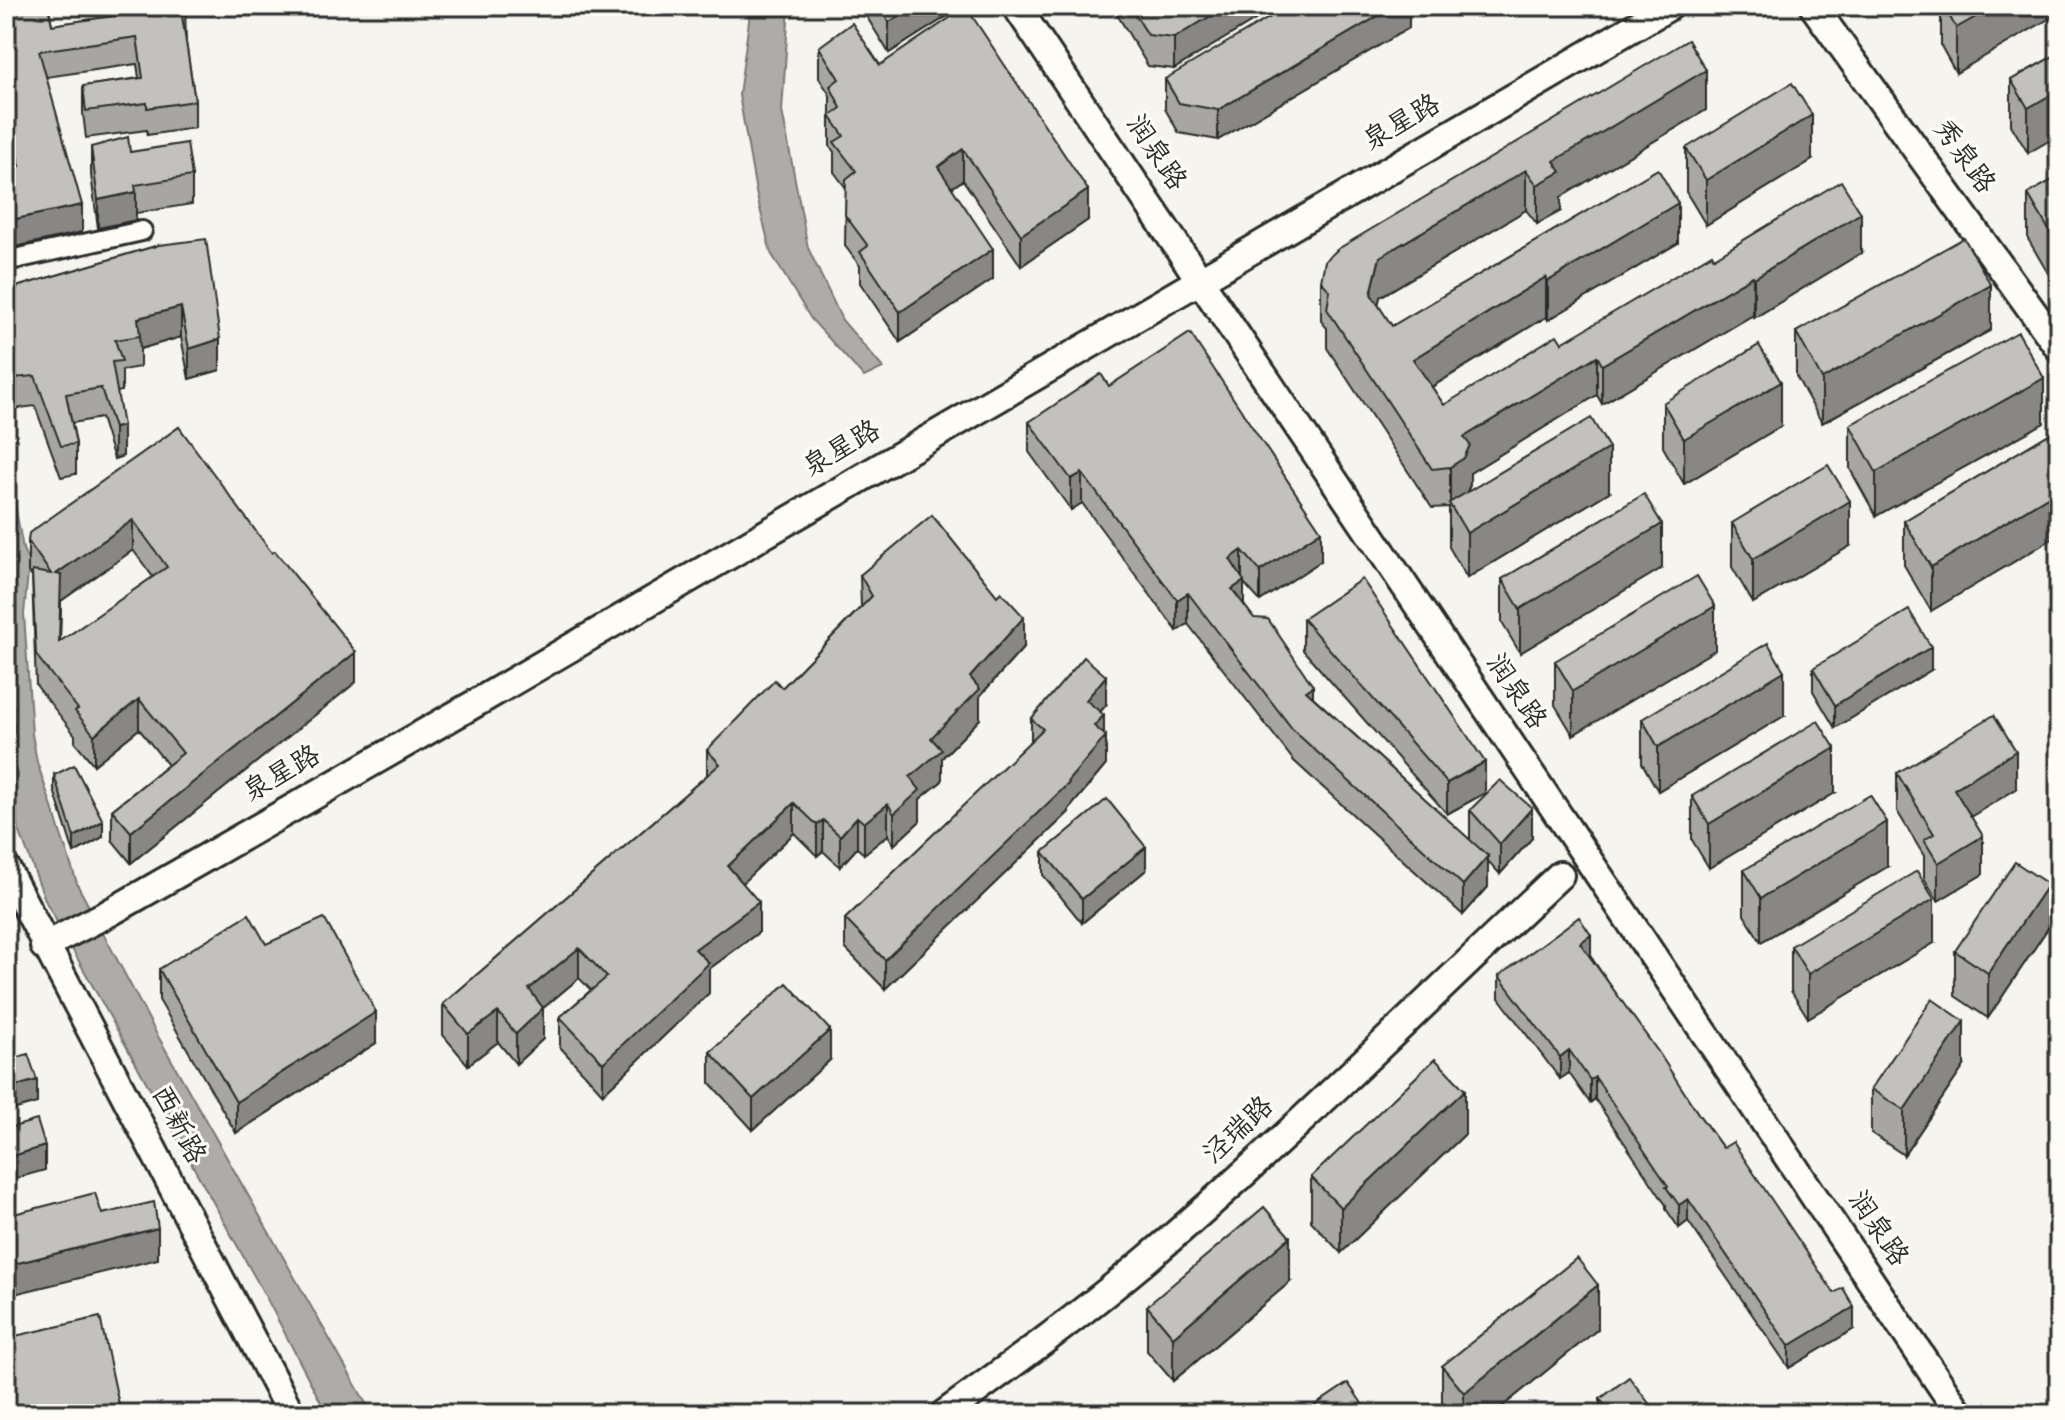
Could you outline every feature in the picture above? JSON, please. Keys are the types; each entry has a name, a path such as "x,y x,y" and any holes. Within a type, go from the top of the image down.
{"street":[{"name":"润泉路","path":"1016,6 1960,1414"},
{"name":"泉星路","path":"51,942 109,913 489,695 1670,6"},
{"name":"秀泉路","path":"1813,6 2059,348"},
{"path":"6,261 142,231"},
{"name":"西新路","path":"6,868 51,942 291,1414"},
{"name":"泾瑞路","path":"944,1414 1036,1347 1157,1250 1247,1170 1560,875"}],"shaded area":[{"path":"751,6 789,6 782,111 808,248 842,320 883,368 864,377 811,319 771,253 756,192 739,95"},
{"path":"6,454 23,549 29,563 24,614 32,734 37,762 78,886 155,1031 372,1414 327,1414 267,1299 46,902 13,814 16,740 6,661"}],"building":[{"path":"6,6 48,6 52,25 135,13 134,6 185,6 186,16 182,16 195,101 147,108 147,103 86,111 83,86 143,78 137,37 39,51 82,205 6,221 6,170 20,166 6,116"},
{"path":"879,6 915,6 889,22"},
{"path":"1130,6 1227,6 1174,38 1148,35"},
{"path":"1289,6 1395,6 1218,110 1179,103 1165,79"},
{"path":"1944,6 1995,6 1956,28"},
{"path":"966,7 1088,190 1021,235 963,149 938,167 993,249 900,312 860,252 868,246 845,215 846,179 856,171 834,142 844,136 830,116 841,108 830,86 839,79 819,47 852,23 880,65"},
{"path":"1688,40 1706,70 1554,161 1561,172 1537,185 1526,170 1380,257 1371,294 1392,326 1658,169 1678,203 1548,281 1546,277 1413,359 1444,405 1557,335 1562,343 1712,254 1714,258 1841,181 1861,213 1602,365 1597,356 1464,437 1470,445 1464,458 1450,467 1432,469 1327,309 1330,291 1321,281 1325,261 1338,249"},
{"path":"2059,53 2059,90 2028,108 2011,80"},
{"path":"1792,83 1812,115 1706,180 1686,148"},
{"path":"128,137 130,152 187,143 192,176 135,185 136,192 98,200 91,147"},
{"path":"2059,176 2059,241 2056,242 2028,194"},
{"path":"1964,238 1991,285 1822,379 1796,332"},
{"path":"206,239 220,339 189,349 181,307 138,318 140,336 115,340 122,361 112,362 123,426 114,428 101,388 66,394 76,444 61,446 35,376 13,378 6,345 6,290 159,245"},
{"path":"2018,332 2044,378 1876,472 1850,425"},
{"path":"1190,333 1321,531 1260,571 1242,550 1230,559 1244,581 1232,589 1254,618 1268,619 1313,686 1306,691 1488,856 1463,885 1294,731 1188,593 1177,600 1082,473 1071,479 1029,422 1101,374 1109,386"},
{"path":"1759,345 1781,382 1684,439 1663,403"},
{"path":"1591,418 1609,448 1467,533 1449,503"},
{"path":"179,427 272,553 275,551 356,652 131,832 112,810 183,753 139,699 94,735 75,711 78,709 36,655 32,571 51,574 28,541 29,533","holes":["133,520 167,567 59,642 61,575 56,574"]},
{"path":"2059,428 2059,490 1931,567 1904,521"},
{"path":"1828,465 1850,501 1753,559 1732,523"},
{"path":"1644,494 1662,524 1520,609 1502,579"},
{"path":"932,515 997,596 1001,592 1024,617 970,677 980,689 931,738 942,750 910,777 920,790 894,814 888,804 864,823 857,817 840,836 823,820 817,825 794,803 728,866 759,902 695,949 709,963 603,1063 560,1017 607,977 579,948 529,989 543,1008 516,1034 498,1012 468,1034 443,1004 720,764 707,750 775,680 782,688 872,596 860,575"},
{"path":"1697,576 1715,606 1573,691 1555,661"},
{"path":"1362,579 1485,762 1447,783 1303,619"},
{"path":"1909,610 1931,647 1835,705 1813,668"},
{"path":"1768,643 1784,671 1658,747 1642,719"},
{"path":"1084,657 1106,676 1086,700 1104,715 1094,726 1106,736 1069,783 885,960 845,919 1043,729 1031,719"},
{"path":"6,692 13,707 6,710"},
{"path":"1994,715 2016,751 1954,789 1983,836 1938,863 1924,840 1934,834 1897,773"},
{"path":"1818,721 1835,748 1709,824 1692,796"},
{"path":"74,765 103,821 74,837 54,775"},
{"path":"1500,780 1532,808 1500,844 1470,810"},
{"path":"1870,795 1887,822 1761,898 1744,870"},
{"path":"1107,799 1146,847 1082,899 1043,852"},
{"path":"2015,862 2048,884 1988,973 1955,951"},
{"path":"1917,871 1934,899 1808,974 1791,946"},
{"path":"249,914 266,944 324,918 376,1012 236,1102 159,969"},
{"path":"1579,917 1591,935 1580,943 1699,1115 1723,1148 1733,1142 1834,1293 1843,1288 1854,1307 1789,1346 1688,1199 1679,1205 1666,1187 1595,1077 1590,1080 1569,1050 1560,1057 1499,976"},
{"path":"787,983 830,1030 753,1099 710,1052"},
{"path":"1932,999 1964,1021 1904,1110 1871,1089"},
{"path":"28,1054 37,1080 6,1089 6,1061"},
{"path":"1435,1059 1465,1090 1341,1208 1311,1177"},
{"path":"37,1120 45,1146 6,1158 6,1129"},
{"path":"95,1193 102,1214 154,1202 158,1228 6,1266 6,1216"},
{"path":"1264,1207 1290,1237 1173,1337 1147,1306"},
{"path":"1577,1258 1598,1285 1464,1393 1442,1366"},
{"path":"100,1317 121,1414 6,1414 6,1338"},
{"path":"1629,1377 1654,1410 1648,1414 1611,1414 1600,1399"},
{"path":"1348,1383 1368,1412 1302,1414"},
{"path":"162,1407 163,1414 130,1414"}]}
